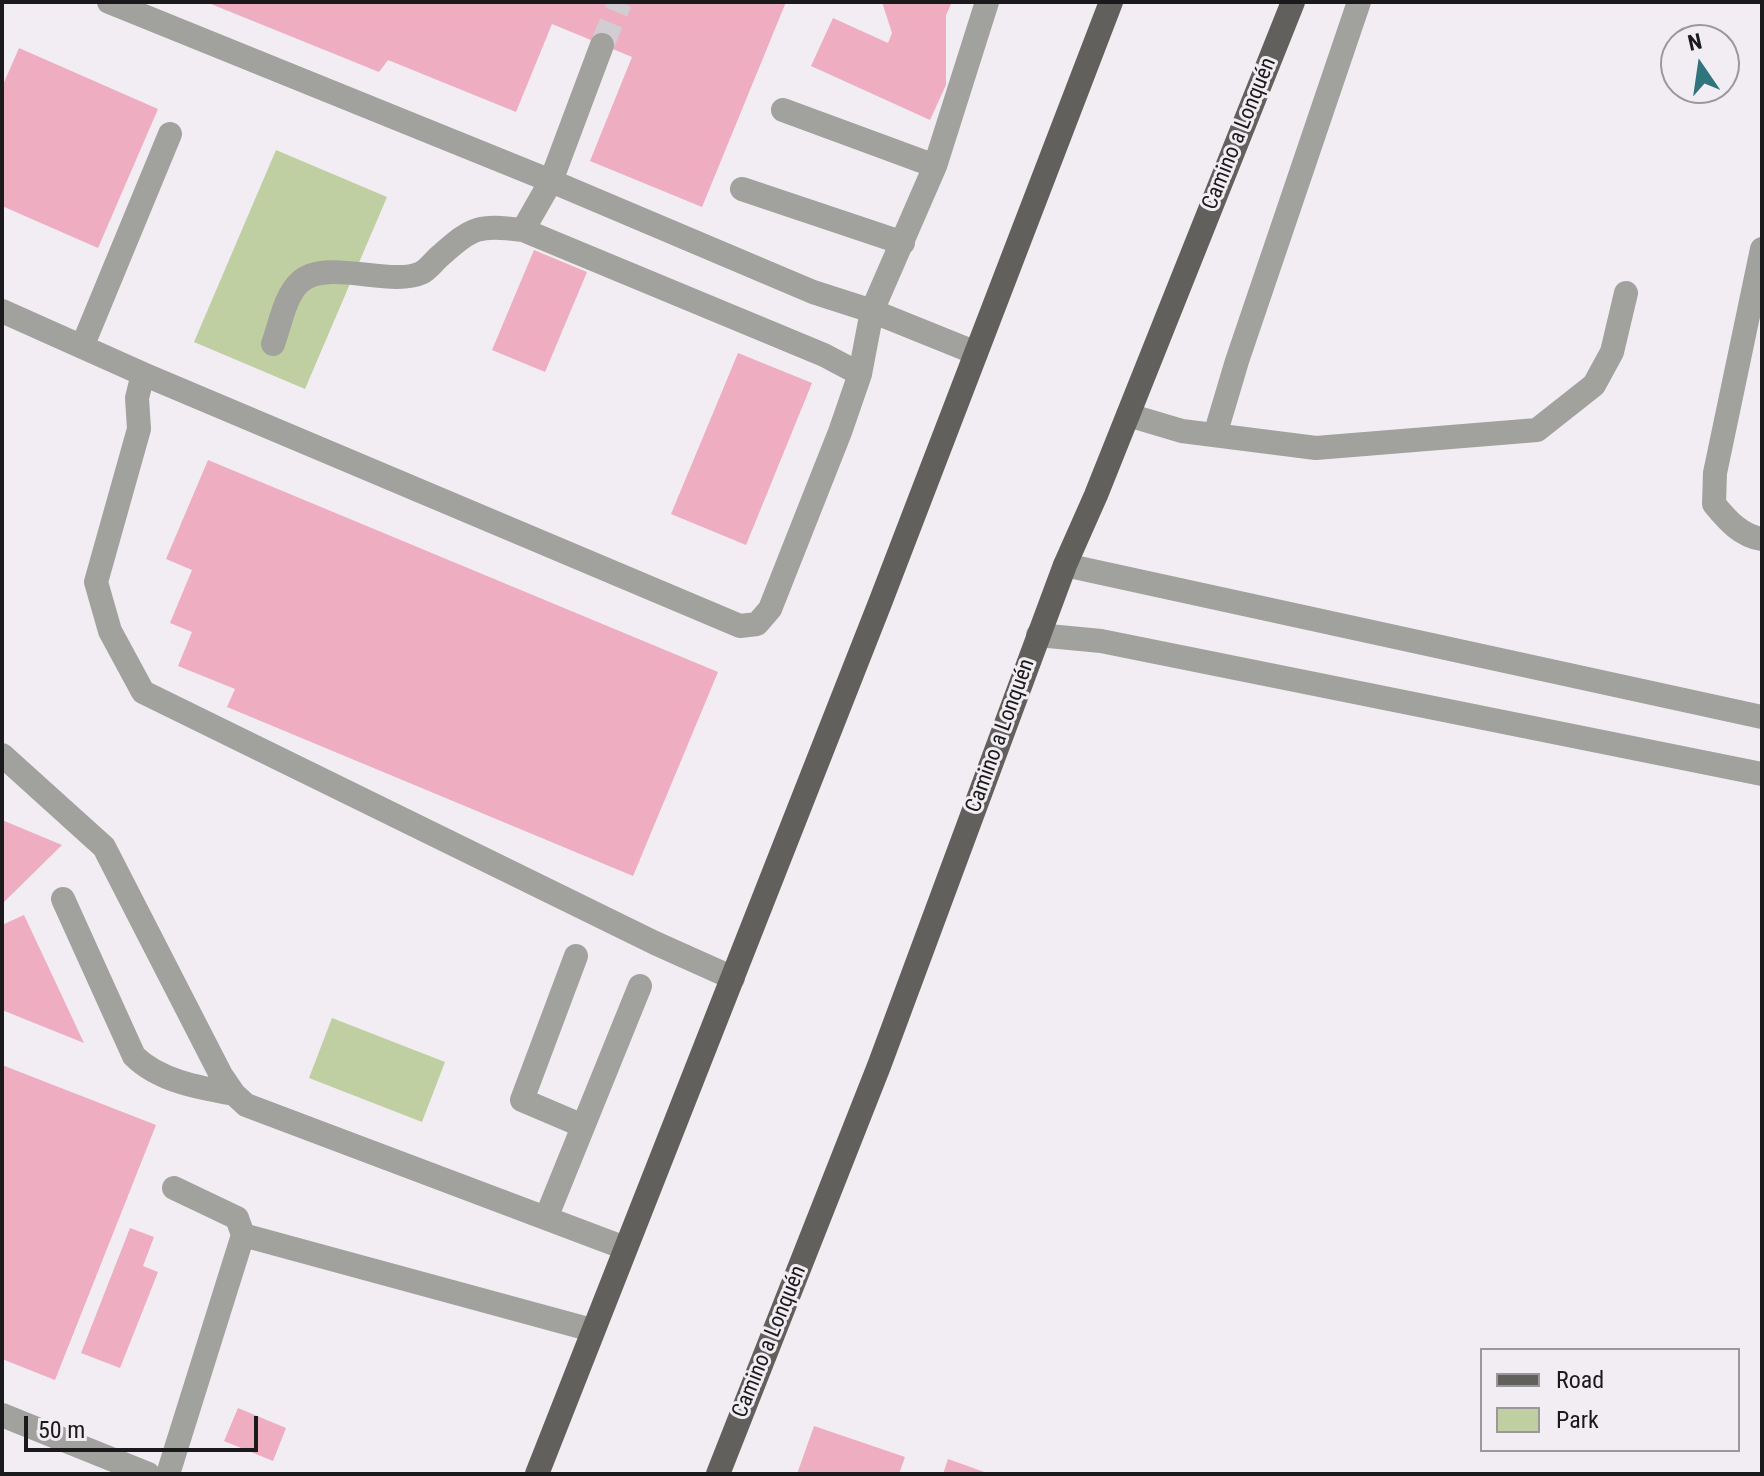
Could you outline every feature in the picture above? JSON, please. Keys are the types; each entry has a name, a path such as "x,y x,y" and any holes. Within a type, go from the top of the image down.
{"main road":[{"path":"537,1474 733,978 1111,2"},
{"name":"Camino a Lonquén","path":"718,1474 879,1066 1065,565 1293,2"}],"street":[{"path":"109,2 551,181 813,292 872,311 976,353"},
{"path":"2,311 143,374 740,626 757,624 770,609 840,432 860,374 872,311 935,166 987,2"},
{"path":"1215,435 1237,361 1359,2"},
{"path":"523,230 551,181 602,45"},
{"path":"783,110 935,166"},
{"path":"82,347 170,134"},
{"path":"742,189 903,243"},
{"path":"273,344 299,282 316,273 396,276 421,273 465,234 486,226 523,230 824,355 860,374"},
{"path":"1762,249 1715,473 1714,504 1730,524 1754,538 1762,539"},
{"path":"1128,415 1182,431 1316,448 1537,430 1594,385 1612,352 1626,293"},
{"path":"143,374 137,398 139,429 96,582 110,631 143,692 655,943 733,978"},
{"path":"1065,565 1762,717"},
{"path":"1038,635 1101,641 1762,774"},
{"path":"2,755 104,847 221,1075 246,1105 625,1248"},
{"path":"63,899 134,1056 142,1064 191,1086 234,1094"},
{"path":"576,956 522,1100 583,1126"},
{"path":"546,1218 640,986"},
{"path":"168,1474 243,1235 237,1218 174,1188"},
{"path":"243,1235 592,1330"},
{"path":"2,1415 148,1474"}],"green space":[{"path":"276,150 387,197 305,389 194,342"},
{"path":"332,1018 445,1062 422,1122 309,1078"}],"building":[{"path":"206,2 786,2 702,207 590,161 632,57 552,24 516,112 388,60 379,72"},
{"path":"882,2 952,2 946,15 946,85 930,120 811,66 833,18 888,43 892,33"},
{"path":"19,48 158,109 98,248 2,206 2,87"},
{"path":"534,250 587,272 545,372 492,350"},
{"path":"738,353 812,383 746,545 671,514"},
{"path":"208,460 718,672 633,876 227,707 235,689 178,666 192,632 170,623 192,570 166,559"},
{"path":"2,820 62,845 2,904"},
{"path":"24,915 84,1043 2,1010 2,925"},
{"path":"2,1065 156,1125 55,1380 2,1359"},
{"path":"130,1228 154,1237 143,1266 158,1272 120,1368 81,1353"},
{"path":"238,1408 286,1428 273,1461 224,1441"},
{"path":"814,1426 905,1457 899,1474 797,1474"},
{"path":"948,1459 990,1474 943,1474"}],"tunnel":[{"path":"602,45 620,2"}]}
